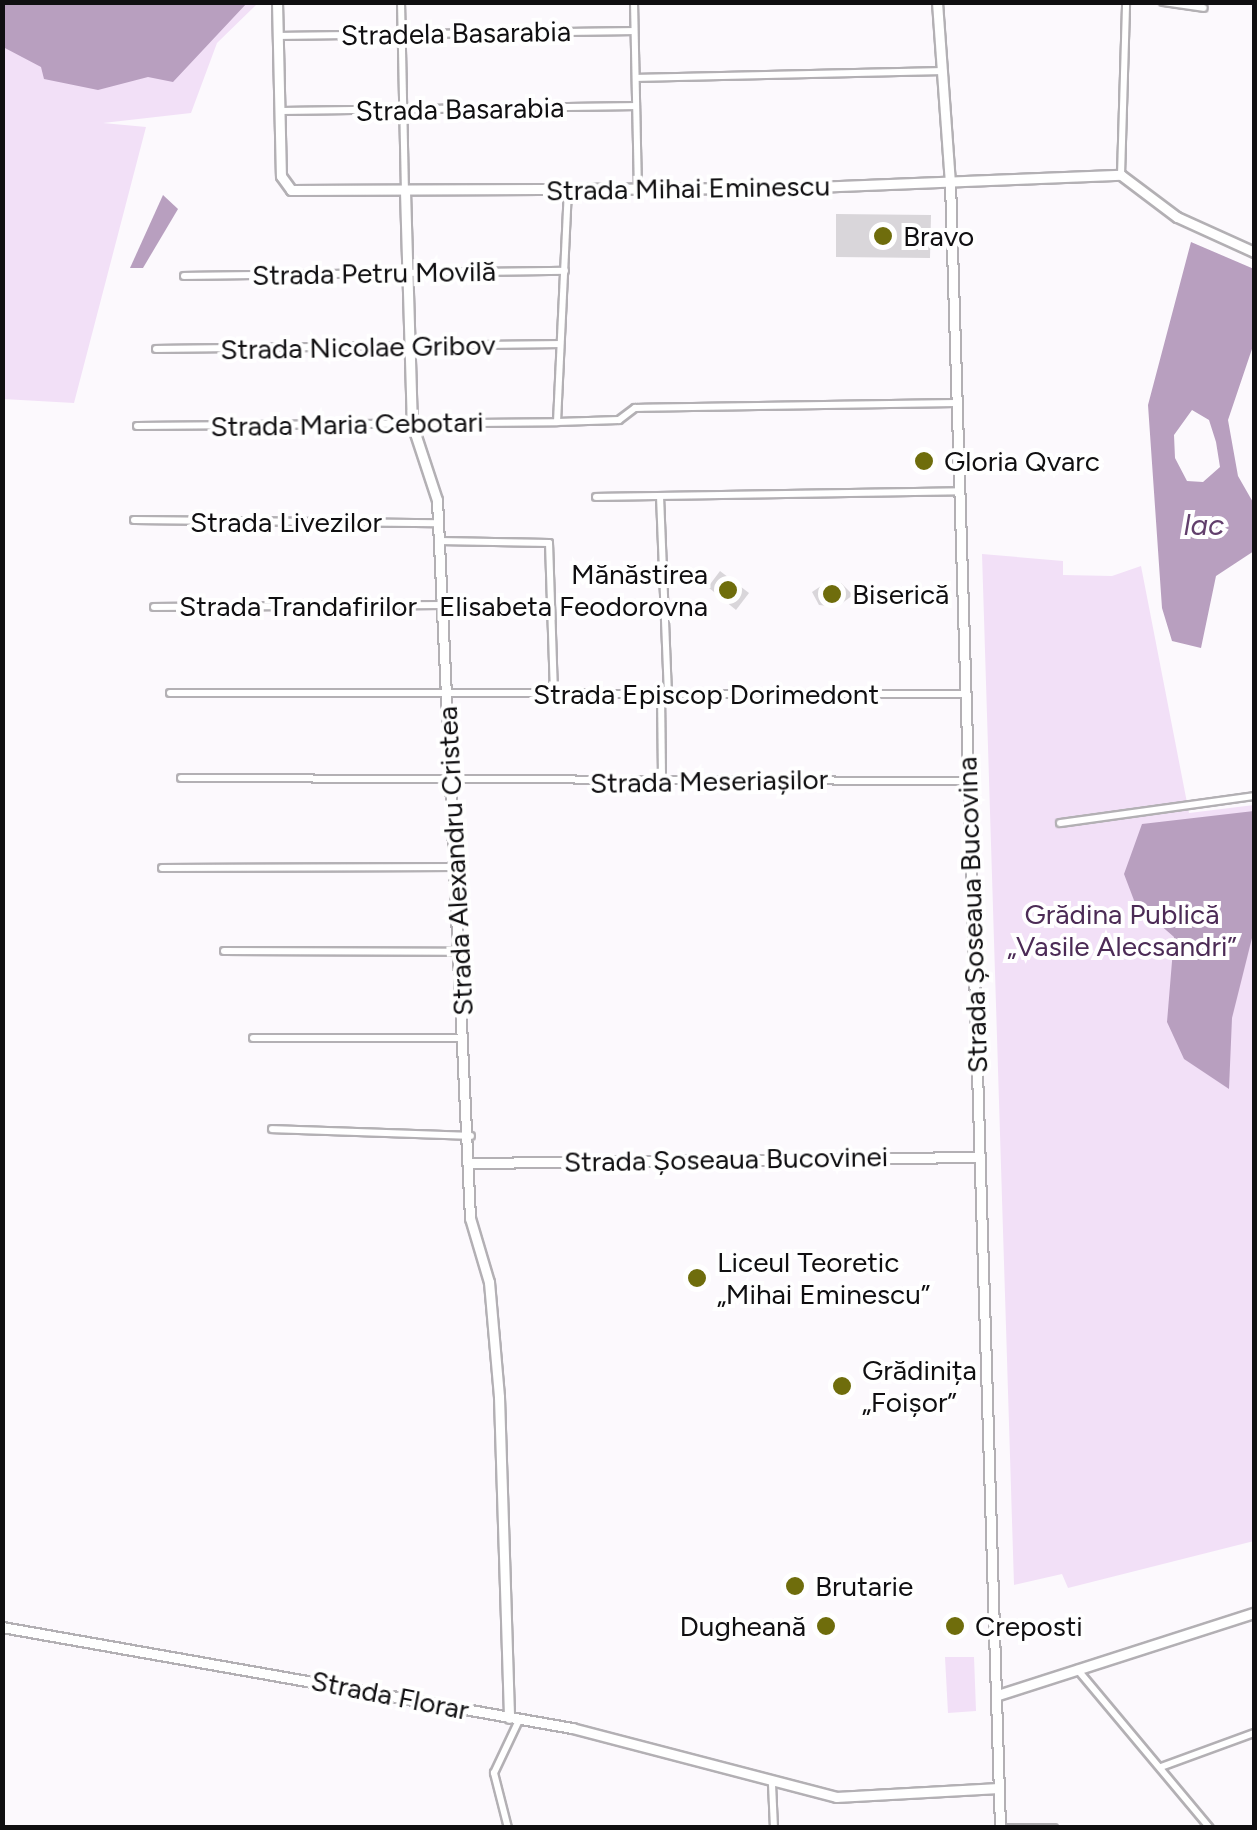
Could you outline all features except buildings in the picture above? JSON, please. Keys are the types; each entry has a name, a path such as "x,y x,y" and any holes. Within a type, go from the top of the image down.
{"street":[{"name":"Strada Mihai Eminescu","path":"277,2 286,187 638,190 1121,174"},
{"name":"Strada Alexandru Cristea","path":"401,2 406,347 412,424 440,541 458,952 471,1136 470,1218 489,1282 499,1397 514,1719"},
{"path":"634,2 638,190"},
{"name":"Strada Șoseaua Bucovina","path":"937,2 950,182 1000,1828"},
{"path":"1126,2 1121,174 1178,217 1254,252"},
{"path":"1163,2 1204,8"},
{"name":"Stradela Basarabia","path":"279,36 634,30"},
{"path":"636,78 941,71"},
{"name":"Strada Basarabia","path":"284,112 636,106"},
{"path":"557,422 568,190"},
{"name":"Strada Petru Movilă","path":"184,276 565,271"},
{"name":"Strada Nicolae Gribov","path":"156,349 560,344"},
{"name":"Strada Maria Cebotari","path":"136,426 557,422 619,420 635,408 956,403"},
{"path":"596,497 960,491"},
{"path":"660,496 662,776"},
{"name":"Strada Livezilor","path":"134,520 438,523"},
{"path":"440,541 543,540 552,547 554,694"},
{"name":"Strada Trandafirilor","path":"154,607 443,605"},
{"name":"Strada Episcop Dorimedont","path":"170,694 966,694"},
{"name":"Strada Meseriașilor","path":"181,778 451,778 538,784 662,776 968,781"},
{"path":"1060,823 1254,796"},
{"path":"162,868 455,867"},
{"path":"224,951 458,952"},
{"path":"252,1038 465,1038"},
{"path":"272,1129 471,1136"},
{"name":"Strada Șoseaua Bucovinei","path":"472,1164 979,1157"},
{"path":"998,1695 1254,1613"},
{"name":"Strada Florar","path":"2,1627 514,1719 772,1784 864,1799 999,1788"},
{"path":"1077,1670 1210,1828"},
{"path":"508,1828 494,1773 514,1719"},
{"path":"1161,1767 1254,1733"},
{"path":"772,1784 774,1828"},
{"path":"1009,1828 1054,1828"}],"green space":[{"path":"2,3 258,3 217,43 191,113 103,123 146,127 74,403 3,399"},
{"name":"Grădina Publică „Vasile Alecsandri”","path":"982,554 1063,561 1063,575 1112,576 1141,566 1189,813 1254,805 1254,1541 1068,1588 1062,1574 1014,1585"},
{"path":"945,1657 974,1657 976,1711 948,1713"}],"water":[{"path":"3,2 247,3 173,82 148,77 98,90 44,79 41,67 3,47"},
{"path":"163,195 178,209 143,268 130,268"},
{"name":"lac","path":"1191,242 1254,269 1254,343 1228,420 1238,476 1254,504 1254,551 1216,576 1201,648 1172,641 1162,608 1148,405","holes":["1192,410 1209,420 1220,467 1203,482 1187,481 1175,458 1174,435"]},
{"path":"1254,811 1254,930 1232,1018 1229,1089 1184,1059 1167,1022 1174,937 1135,903 1124,874 1142,824"}],"place":[{"name":"Bravo","path":"883,236"},
{"name":"Gloria Qvarc","path":"924,461"},
{"name":"Mănăstirea Elisabeta Feodorovna","path":"728,590"},
{"name":"Biserică","path":"832,594"},
{"name":"Liceul Teoretic „Mihai Eminescu”","path":"697,1278"},
{"name":"Grădinița „Foișor”","path":"842,1386"},
{"name":"Brutarie","path":"795,1586"},
{"name":"Dugheană","path":"826,1626"},
{"name":"Creposti","path":"955,1626"}]}
